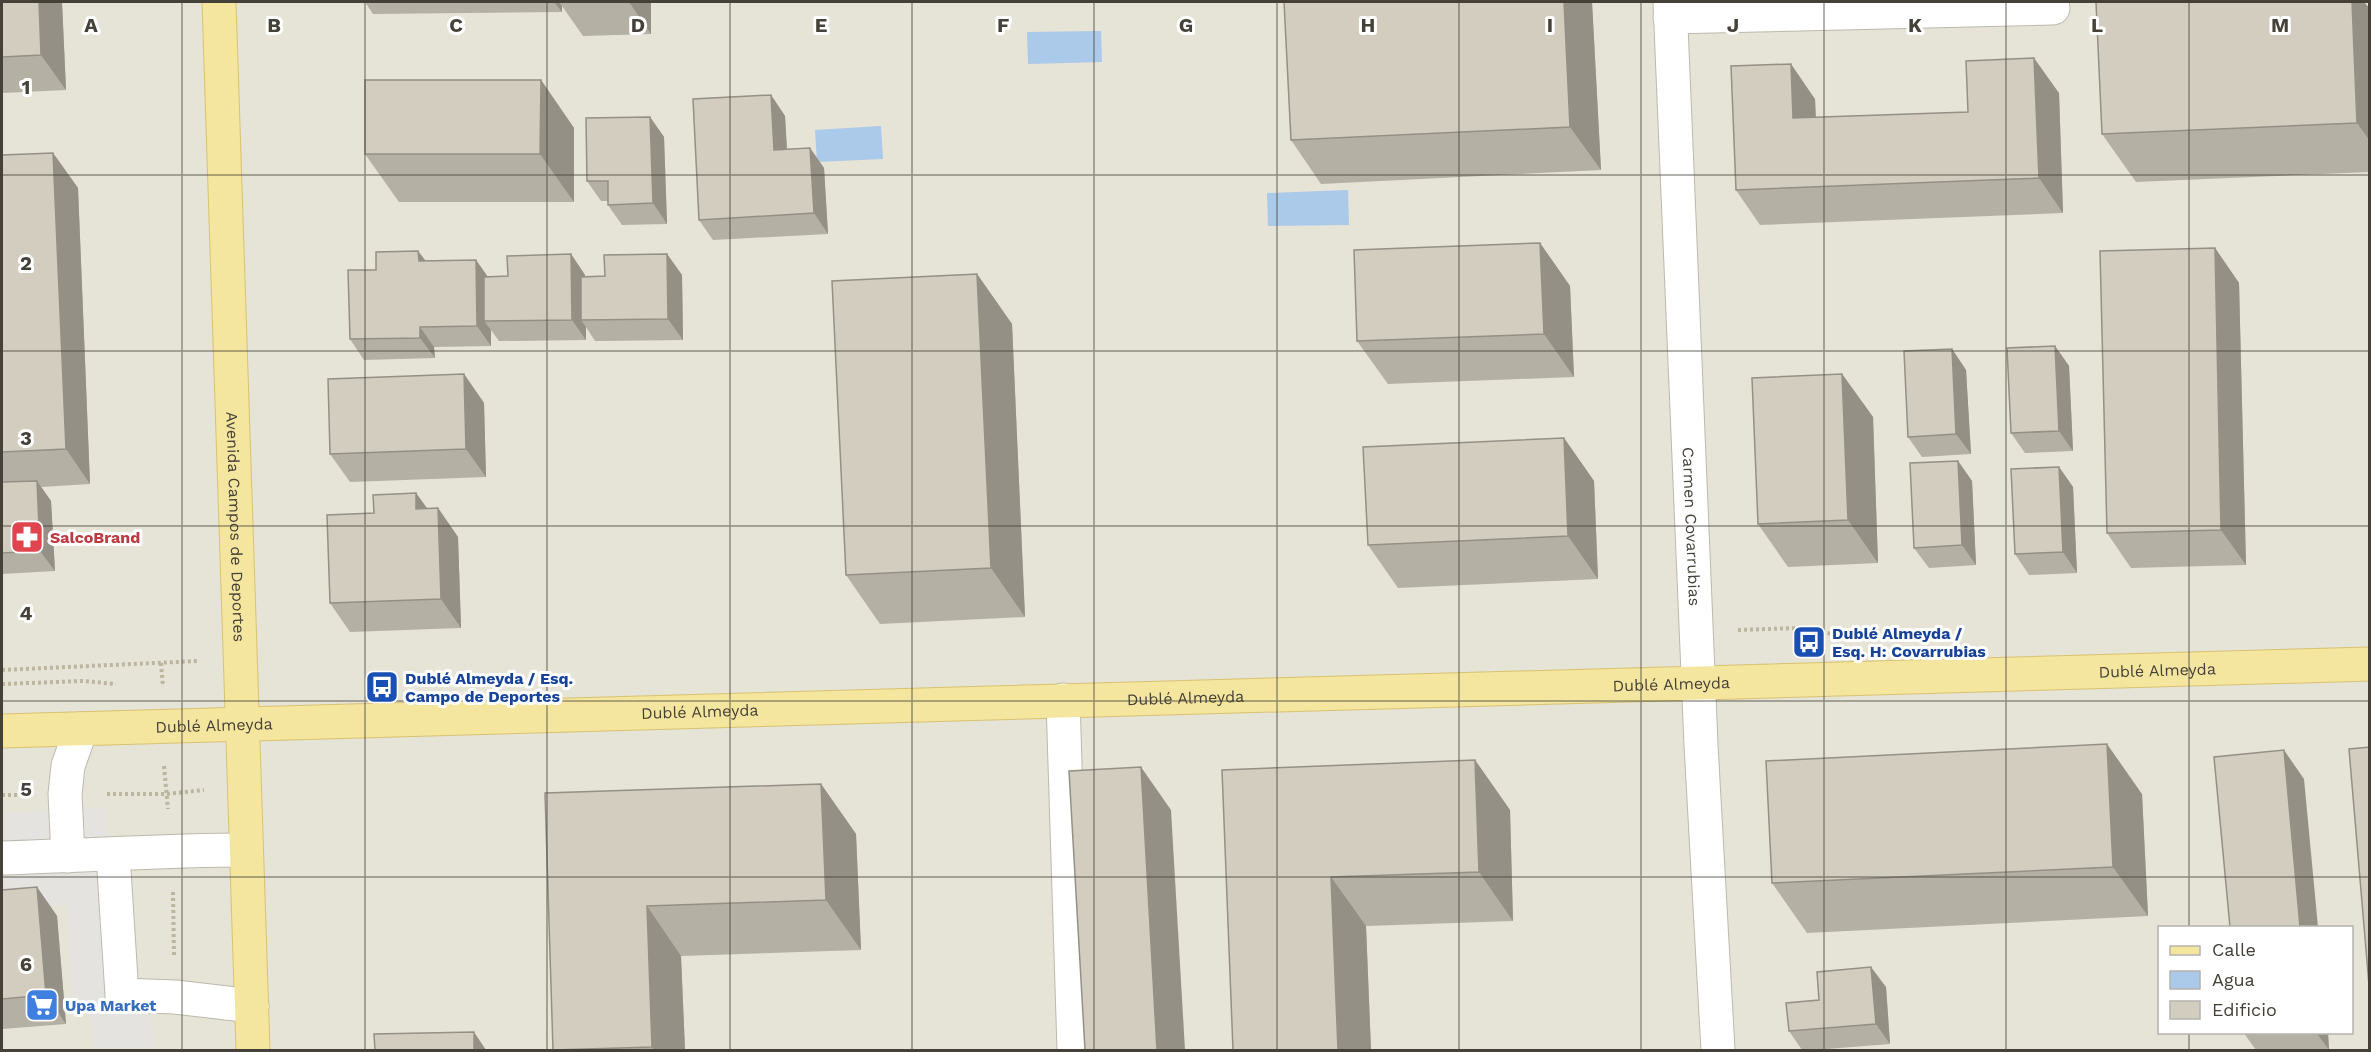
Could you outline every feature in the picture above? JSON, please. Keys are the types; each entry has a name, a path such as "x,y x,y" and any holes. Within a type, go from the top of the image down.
{"main road":[{"name":"Avenida Campos de Deportes","path":"219,2 253,1050"},
{"name":"Dublé Almeyda","path":"2,731 2370,664"}],"street":[{"path":"1670,9 2053,8"},
{"name":"Carmen Covarrubias","path":"1670,9 1699,683 1718,1050"},
{"path":"1063,700 1074,1050"},
{"path":"68,856 64,794 68,766 81,729"},
{"path":"2,858 113,855 172,850 246,850"},
{"path":"113,855 122,995 175,997 252,1006"}],"path":[{"path":"2,670 161,663"}],"shaded area":[{"path":"2,2 2369,2 2369,1050 2,1050"},
{"path":"105,808 107,833 123,845 131,968 150,986 154,1050 94,1050 92,1018 72,999 67,905 2,908 2,813"}],"water":[{"path":"1101,31 1102,62 1028,64 1027,32"},
{"path":"881,126 883,159 817,162 815,130"},
{"path":"1348,190 1349,225 1268,226 1267,193"}],"building":[{"path":"2,2 39,2 41,55 2,57"},
{"path":"1284,2 1564,2 1570,127 1291,140"},
{"path":"2096,2 2352,2 2357,123 2102,134"},
{"path":"2034,58 2039,178 1736,190 1731,66 1791,64 1793,118 1968,112 1966,61"},
{"path":"365,80 541,80 540,154 365,154"},
{"path":"771,95 774,150 810,148 814,213 699,220 693,99"},
{"path":"650,117 653,203 608,205 608,181 587,181 586,118"},
{"path":"53,153 66,449 2,452 2,155"},
{"path":"1540,243 1544,334 1357,341 1354,250"},
{"path":"2215,248 2221,530 2107,533 2100,251"},
{"path":"418,251 419,261 476,260 477,326 420,327 420,338 350,339 348,270 376,270 376,252"},
{"path":"571,254 572,320 484,321 484,277 508,276 507,256"},
{"path":"667,254 668,319 581,320 581,277 605,276 604,255"},
{"path":"977,274 991,568 846,575 832,281"},
{"path":"2055,346 2059,431 2011,433 2007,348"},
{"path":"1952,349 1956,434 1908,437 1904,351"},
{"path":"464,374 466,449 330,454 328,379"},
{"path":"1842,374 1848,520 1758,524 1752,378"},
{"path":"1564,438 1568,536 1368,545 1363,447"},
{"path":"1958,461 1962,545 1914,548 1910,463"},
{"path":"2059,467 2063,552 2015,554 2011,469"},
{"path":"37,481 40,551 2,553 2,482"},
{"path":"416,493 416,509 438,508 441,599 330,603 327,515 374,513 373,495"},
{"path":"2107,744 2113,867 1772,883 1766,761"},
{"path":"2370,747 2370,997 2349,749"},
{"path":"2284,750 2300,926 2230,926 2214,757"},
{"path":"1475,760 1479,872 1331,877 1338,1050 1233,1050 1222,770"},
{"path":"1141,767 1157,1050 1085,1050 1069,771"},
{"path":"821,784 826,900 647,906 652,1047 553,1050 545,793"},
{"path":"37,887 46,995 2,999 2,890"},
{"path":"1871,967 1876,1024 1789,1031 1786,1003 1819,1000 1817,972"},
{"path":"474,1032 474,1050 375,1050 374,1034"}],"place":[{"name":"SalcoBrand","path":"27,537"},
{"name":"Dublé Almeyda / Esq. H: Covarrubias","path":"1809,642"},
{"name":"Dublé Almeyda / Esq. Campo de Deportes","path":"382,687"},
{"name":"Upa Market","path":"42,1005"}]}
